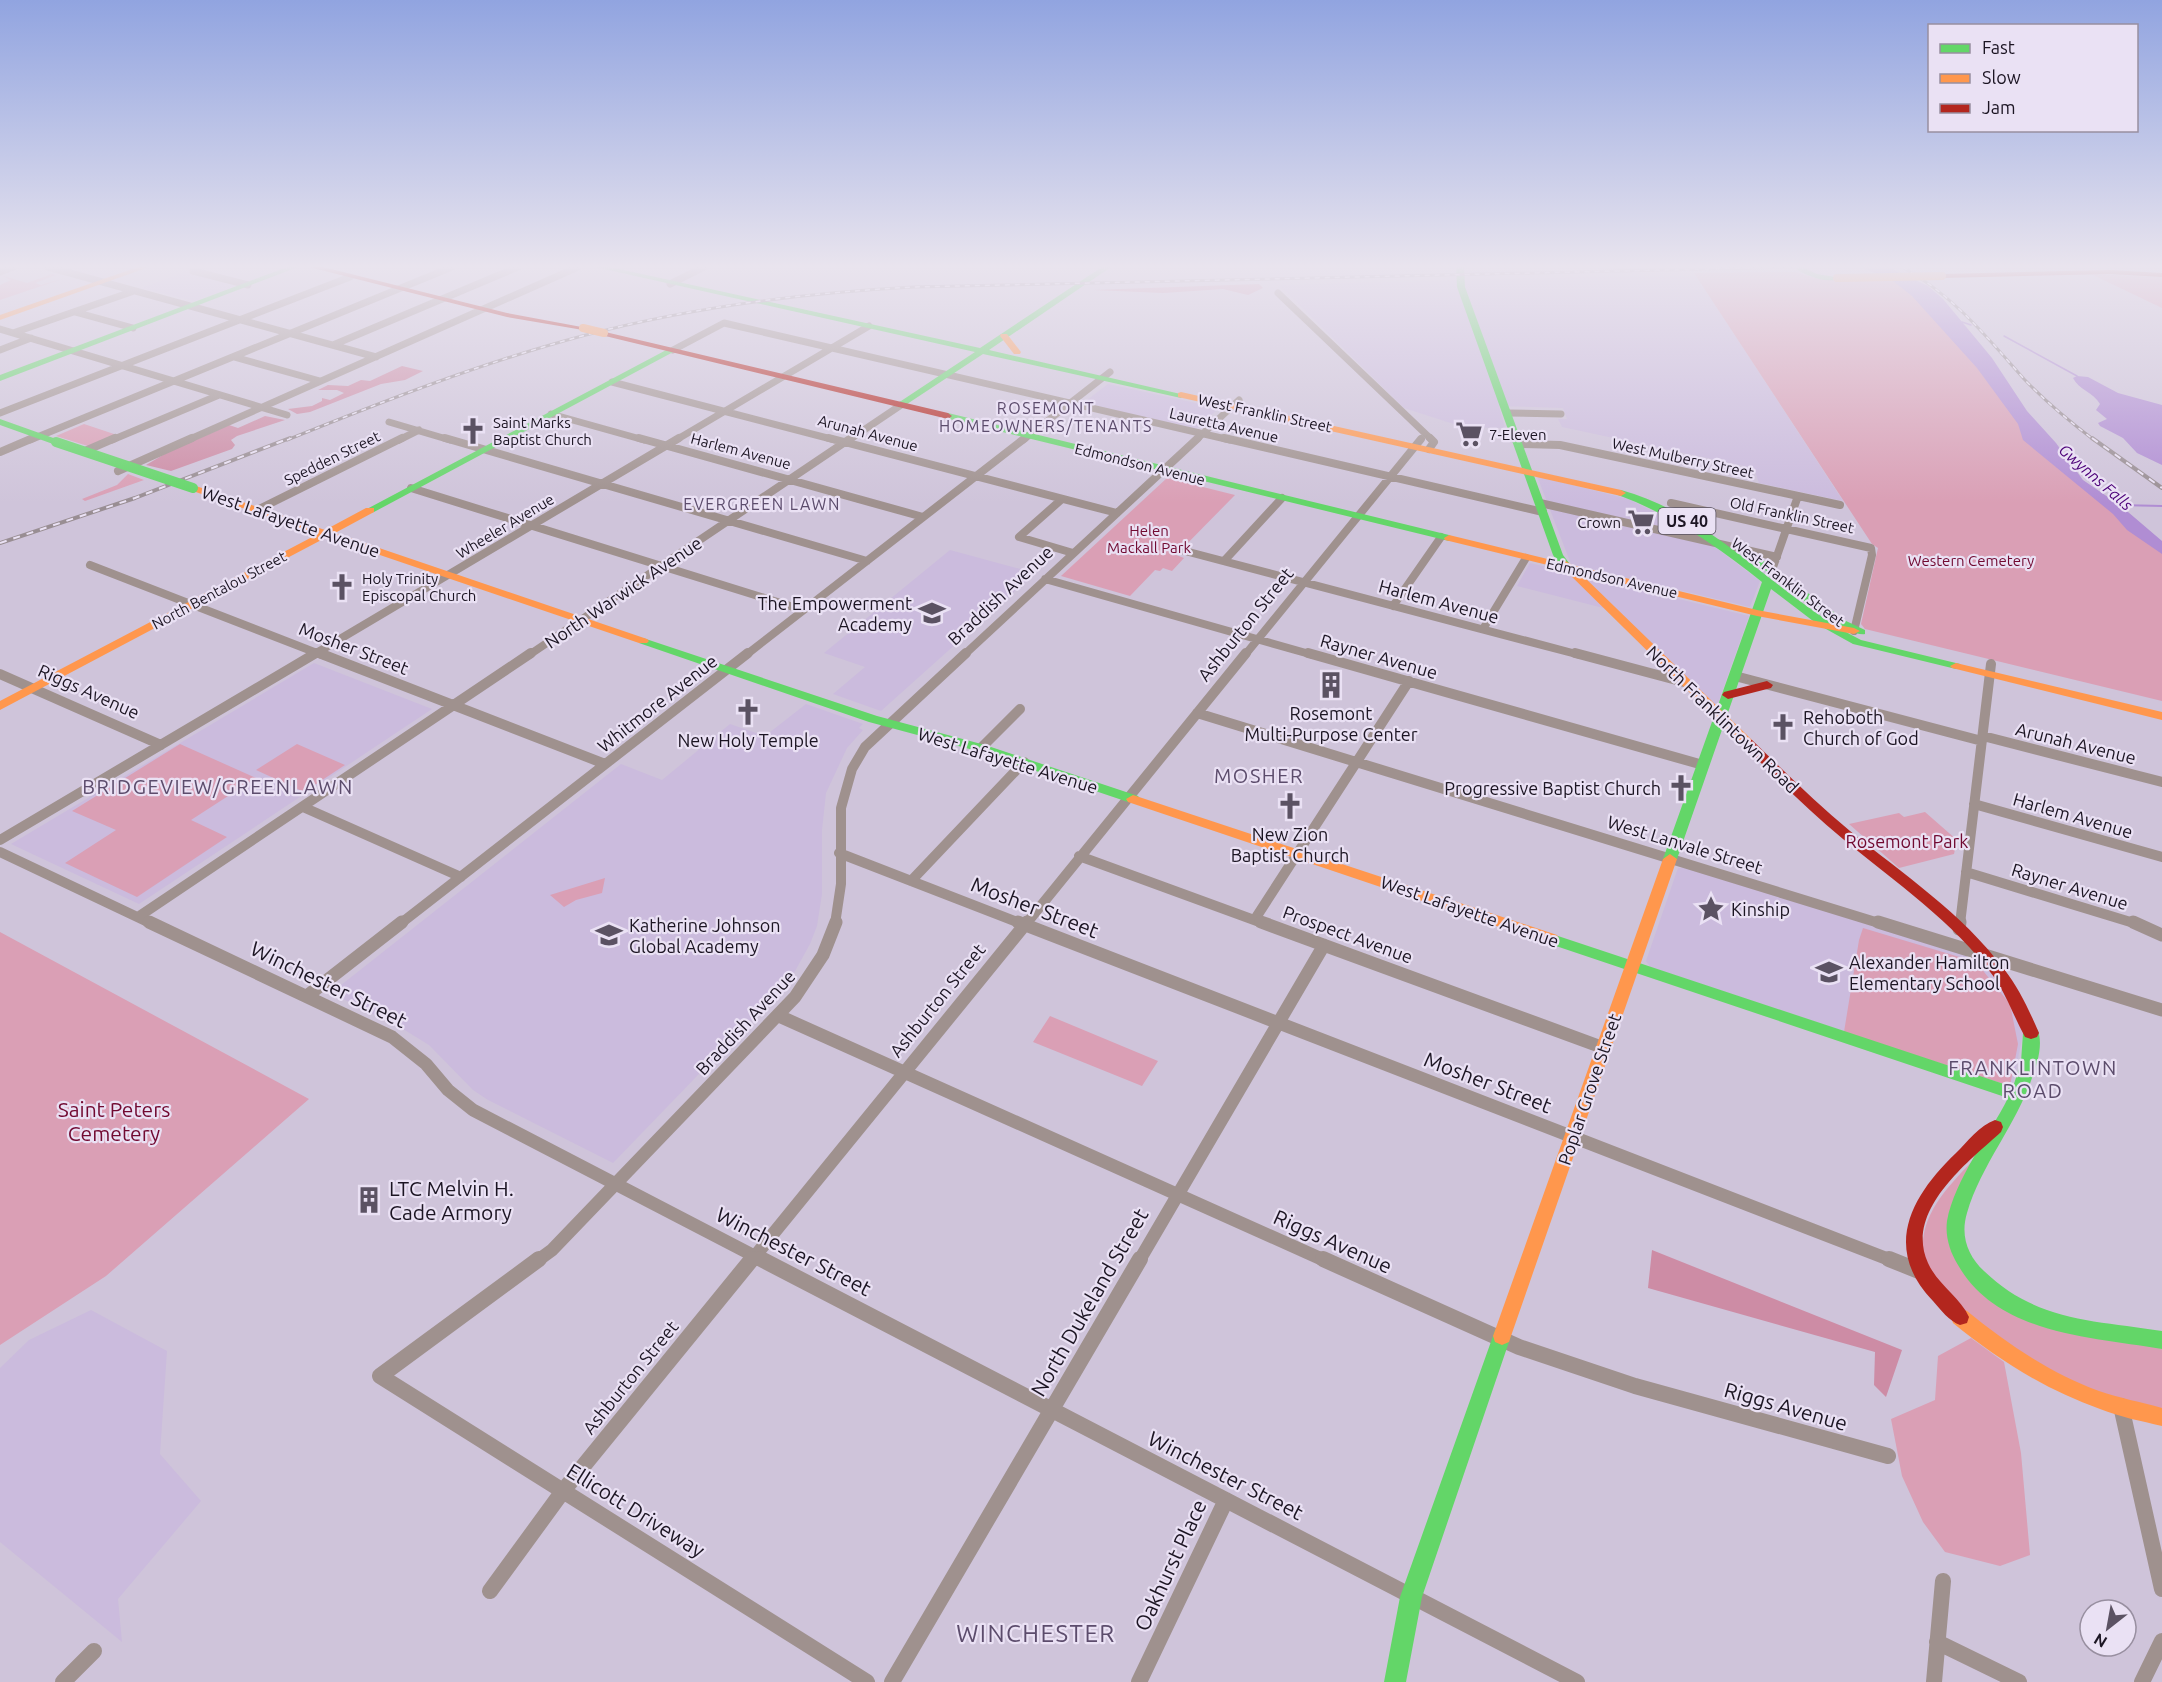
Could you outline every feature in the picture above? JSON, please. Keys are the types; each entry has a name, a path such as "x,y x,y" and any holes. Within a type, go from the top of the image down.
{"main road":[{"path":"0,378 87,345"},
{"name":"Edmondson Avenue","path":"655,345 1991,669 2162,716"},
{"name":"West Franklin Street","path":"971,345 1527,466 1610,481 1671,503 1705,521 1773,569 1856,636"},
{"name":"North Warwick Avenue","path":"902,405 991,345"},
{"path":"1012,345 1017,352"},
{"name":"North Franklintown Road","path":"1483,345 1557,555 1684,682 1840,831 1959,929 2018,999 2028,1019 2032,1048 2017,1095 2003,1119 1956,1220 1954,1234 1958,1249 1968,1266 2001,1297 2043,1318 2085,1330 2162,1340"},
{"name":"West Franklin Street","path":"986,349 1017,352 1106,375"},
{"name":"North Bentalou Street","path":"0,706 673,350"},
{"name":"West Lafayette Avenue","path":"0,422 888,723 1024,762 2017,1095"},
{"name":"West Franklin Street","path":"1527,466 1644,501 1691,524 1721,545 1773,569 1820,623"},
{"name":"Poplar Grove Street","path":"1395,1681 1411,1597 1773,569"},
{"name":"Edmondson Avenue","path":"1757,613 1820,623 1856,636"},
{"name":"Edmondson Avenue","path":"1991,669 2162,705"},
{"path":"1728,694 1767,685"},
{"name":"North Franklintown Road","path":"1920,1271 1914,1251 1914,1231 1921,1205 1966,1153 2003,1119"},
{"name":"Mosher Street","path":"1920,1271 1946,1302 2018,1360 2068,1388 2162,1417"}],"street":[{"path":"55,345 287,415"},
{"path":"0,414 175,345"},
{"path":"0,452 262,345"},
{"path":"335,345 376,357"},
{"path":"118,471 402,345"},
{"name":"North Bentalou Street","path":"673,350 682,345"},
{"name":"Lauretta Avenue","path":"821,345 1390,477 1746,550"},
{"name":"Wheeler Avenue","path":"0,840 837,345"},
{"path":"1329,345 1425,444"},
{"path":"234,357 320,381"},
{"name":"Whitmore Avenue","path":"307,996 1106,375"},
{"name":"Arunah Avenue","path":"612,382 1117,513"},
{"path":"128,466 85,452 219,395"},
{"name":"Braddish Avenue","path":"380,1376 552,1250 779,1016 810,979 829,945 839,908 839,808 849,775 865,747 888,723 1236,403"},
{"name":"North Warwick Avenue","path":"138,917 902,405"},
{"path":"1508,413 1561,414"},
{"name":"Harlem Avenue","path":"550,414 923,517"},
{"path":"389,422 867,561"},
{"name":"Spedden Street","path":"257,510 419,430"},
{"name":"Ashburton Street","path":"490,1591 563,1491 1079,856 1390,477 1425,444"},
{"name":"West Mulberry Street","path":"1519,444 1560,445 1840,505"},
{"path":"411,489 803,610"},
{"name":"Poplar Grove Street","path":"1773,569 1798,496"},
{"path":"1224,561 1282,498"},
{"path":"1062,499 1019,537 1073,553"},
{"name":"Old Franklin Street","path":"1671,503 1871,548 1872,555 1856,636"},
{"path":"1393,606 1441,537"},
{"name":"Harlem Avenue","path":"1185,551 1684,682"},
{"path":"1483,630 1527,558"},
{"name":"Mosher Street","path":"90,565 605,764"},
{"name":"Rayner Avenue","path":"1045,579 1703,765"},
{"path":"1959,929 1991,669"},
{"name":"Riggs Avenue","path":"0,674 161,745"},
{"name":"Arunah Avenue","path":"1735,676 2162,782"},
{"path":"1255,919 1409,681"},
{"path":"981,748 1020,709"},
{"name":"West Lanvale Street","path":"1197,713 2162,1010"},
{"path":"911,881 1024,762"},
{"name":"Harlem Avenue","path":"1974,804 2162,857"},
{"path":"303,807 461,877"},
{"name":"Winchester Street","path":"0,852 392,1037 426,1064 448,1090 473,1110 1577,1682"},
{"name":"Mosher Street","path":"839,853 1920,1271"},
{"name":"Prospect Avenue","path":"1079,856 1604,1048"},
{"name":"Rayner Avenue","path":"1966,872 2130,921 2162,935"},
{"name":"North Dukeland Street","path":"892,1682 1053,1411 1324,945"},
{"name":"Riggs Avenue","path":"779,1016 1502,1339 1635,1386 1888,1456"},
{"name":"Ellicott Driveway","path":"380,1376 867,1682"},
{"path":"2121,1406 2162,1589"},
{"name":"Oakhurst Place","path":"1139,1682 1226,1500"},
{"path":"1934,1682 1943,1581"},
{"path":"2142,1682 2162,1641"},
{"path":"1937,1642 2019,1682"},
{"path":"63,1682 94,1651"}],"shaded area":[{"path":"1340,345 1741,345 1843,501 1759,483 1754,468 1562,427 1558,419 1567,419 1563,408 1499,406 1505,428 1463,427 1404,408"},
{"name":"Gwynns Falls","path":"1957,345 1982,345 2027,411 2056,443 2083,480 2121,506 2162,541 2162,554 2127,530 2113,514 2023,440 2018,424 1977,368"},
{"path":"402,366 423,371 405,380 381,384 310,412 297,414 288,409 312,406 322,401 322,398 330,400 344,393 337,390 318,390 328,385 348,386 361,380 370,381"},
{"path":"2088,377 2118,393 2162,405 2162,465 2137,453 2123,438 2100,426 2098,423 2107,419 2096,410 2100,404 2097,400 2075,382 2073,378"},
{"path":"1108,384 1219,408 1196,429 1083,403"},
{"path":"265,416 285,420 237,436 231,440 235,445 232,449 171,471 146,465 168,452 229,425 238,428"},
{"path":"1537,476 1628,499 1695,532 1760,581 1750,607 1571,564"},
{"name":"The Empowerment Academy","path":"950,550 1035,573 881,711 833,694 865,667 824,653"},
{"path":"1530,563 1749,616 1717,706 1619,612 1517,586"},
{"path":"314,663 432,709 139,904 11,844"},
{"name":"Katherine Johnson Global Academy","path":"806,704 863,724 859,728 863,730 847,748 826,793 822,830 822,894 817,926 810,944 794,973 781,989 613,1163 488,1100 473,1090 429,1045 403,1029 331,993 621,764 662,780 730,724 765,736"},
{"name":"Alexander Hamilton Elementary School","path":"1678,868 1685,868 1978,958 1997,978 2010,998 2023,1034 2013,1083 2010,1086 1650,967 1646,961"},
{"path":"1652,1250 1902,1350 1886,1397 1874,1385 1875,1352 1648,1288"},
{"path":"91,1310 167,1351 160,1454 201,1501 118,1599 122,1642 0,1542 0,1368 29,1340"}],"green space":[{"name":"Western Cemetery","path":"1742,345 1961,345 2054,457 2162,547 2162,701 1865,629 1861,624 1878,548 1872,544"},
{"path":"84,424 117,435 88,446 56,436"},
{"path":"128,474 144,480 85,501 82,499 117,485"},
{"name":"Helen Mackall Park","path":"1167,478 1235,495 1176,555 1184,558 1172,571 1163,568 1160,571 1155,570 1130,596 1061,576"},
{"path":"180,744 256,778 191,820 227,837 137,897 65,863 116,830 72,811"},
{"path":"297,744 345,765 304,792 256,770"},
{"name":"Rosemont Park","path":"1925,812 1957,840 1954,854 1899,868 1849,824 1899,813 1904,817"},
{"path":"605,878 602,893 576,900 564,907 550,895"},
{"path":"1863,928 1976,962 2010,1004 2018,1044 2010,1086 1844,1032"},
{"name":"Saint Peters Cemetery","path":"0,932 309,1099 106,1276 0,1345"},
{"path":"1050,1016 1158,1061 1142,1086 1033,1042"},
{"path":"1976,1157 1951,1217 1981,1289 2162,1349 2162,1413 2092,1392 2021,1353 1968,1314 1946,1294 1930,1273 1923,1254 1923,1239 1931,1212 1947,1189"},
{"path":"1971,1338 2004,1362 2021,1453 2030,1555 2000,1566 1945,1552 1923,1522 1902,1476 1891,1419 1935,1400 1938,1356"}],"waterway":[{"path":"2021,345 2077,376"},
{"path":"2119,505 2162,506"}],"railway":[{"path":"287,440 433,384 549,345"},
{"path":"1994,345 2032,387 2094,440"},
{"path":"0,543 135,498 290,438"},
{"path":"2092,438 2162,488"}],"traffic: fast":[{"path":"0,378 86,345"},
{"path":"956,345 1181,395"},
{"path":"901,405 990,345"},
{"path":"1482,345 1558,555 1564,563"},
{"path":"370,510 673,350"},
{"path":"948,416 1449,538"},
{"path":"0,422 56,442"},
{"path":"56,442 193,488"},
{"path":"1621,493 1660,509 1697,530 1810,614 1845,636 1857,642 1956,666"},
{"path":"1760,561 1842,623 1861,632"},
{"path":"1670,859 1768,581"},
{"path":"643,641 873,719 981,748 1133,799"},
{"path":"1552,939 2017,1095"},
{"path":"2031,1033 2029,1062 2020,1088 1972,1180 1958,1213 1955,1229 1959,1249 1973,1272 1993,1292 2037,1317 2061,1324 2162,1340"},
{"path":"1395,1682 1411,1597 1502,1336"}],"traffic: slow":[{"path":"1012,345 1017,352"},
{"path":"1181,395 1621,493"},
{"path":"193,488 643,641"},
{"path":"0,706 370,510"},
{"path":"1449,538 1757,613 1854,631"},
{"path":"1564,563 1748,743"},
{"path":"1956,666 2162,716"},
{"path":"1133,799 1552,939"},
{"path":"1502,1336 1670,859"},
{"path":"1960,1317 2009,1354 2043,1375 2099,1400 2162,1417"}],"traffic: jam":[{"path":"656,345 948,416"},
{"path":"1728,695 1767,685"},
{"path":"1748,743 1820,812 1926,899 1977,946 1999,973 2017,1002 2031,1033"},
{"path":"1960,1317 1933,1289 1918,1263 1913,1238 1918,1215 1930,1193 1948,1171 1995,1127"}],"place":[{"name":"Saint Marks Baptist Church","path":"473,431"},
{"name":"7-Eleven","path":"1469,434"},
{"name":"Crown","path":"1641,522"},
{"name":"Holy Trinity Episcopal Church","path":"342,587"},
{"name":"The Empowerment Academy","path":"932,613"},
{"name":"Rosemont Multi-Purpose Center","path":"1331,685"},
{"name":"New Holy Temple","path":"748,712"},
{"name":"Rehoboth Church of God","path":"1783,727"},
{"name":"Progressive Baptist Church","path":"1681,788"},
{"name":"New Zion Baptist Church","path":"1290,806"},
{"name":"Kinship","path":"1711,909"},
{"name":"Katherine Johnson Global Academy","path":"609,935"},
{"name":"Alexander Hamilton Elementary School","path":"1829,972"},
{"name":"LTC Melvin H. Cade Armory","path":"369,1200"}],"district":[{"name":"ROSEMONT HOMEOWNERS/TENANTS","path":"1046,417"},
{"name":"EVERGREEN LAWN","path":"762,504"},
{"name":"MOSHER","path":"1259,775"},
{"name":"BRIDGEVIEW/GREENLAWN","path":"218,786"},
{"name":"FRANKLINTOWN ROAD","path":"2033,1078"},
{"name":"WINCHESTER","path":"1036,1633"}]}
